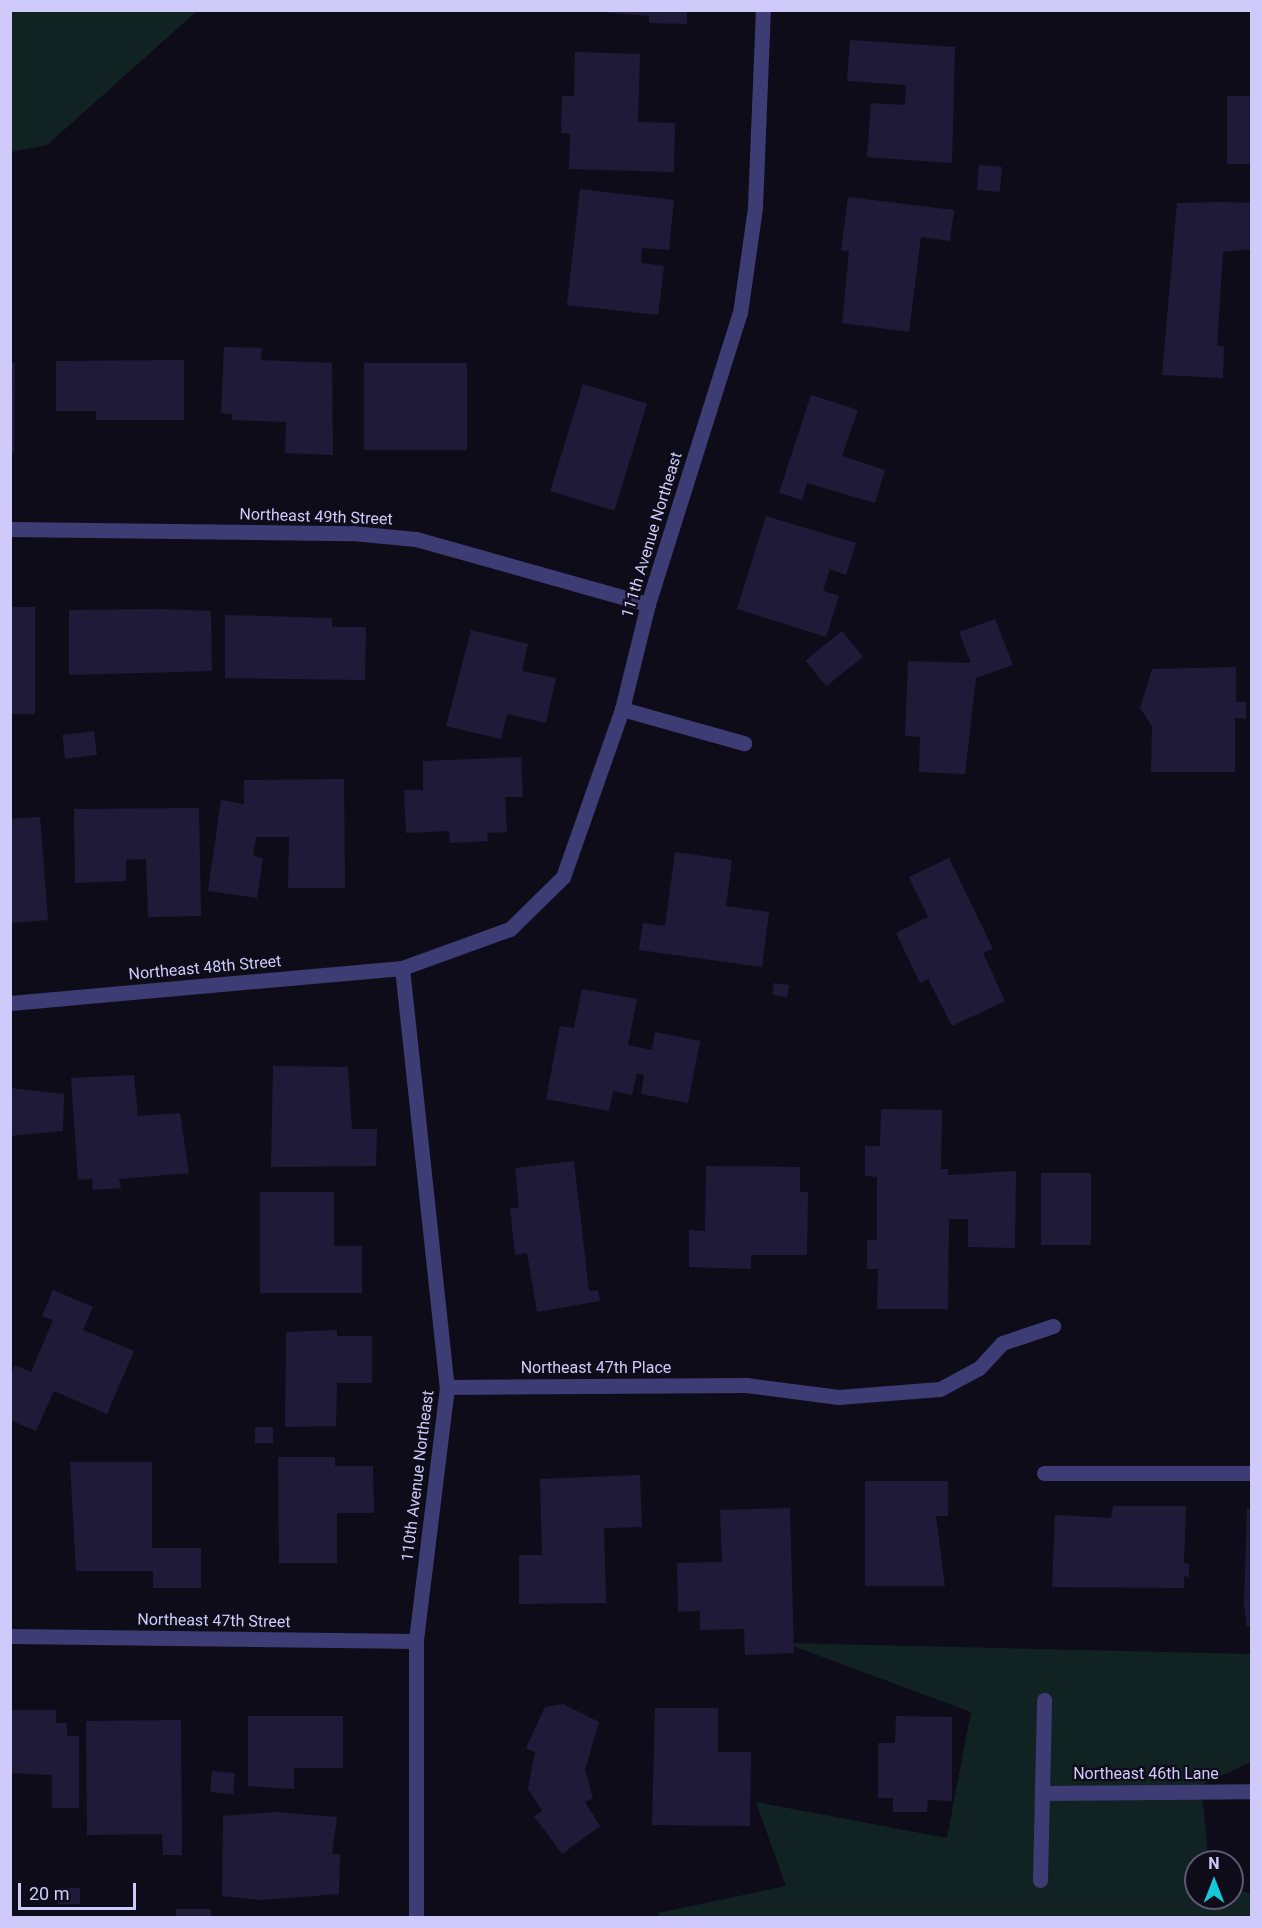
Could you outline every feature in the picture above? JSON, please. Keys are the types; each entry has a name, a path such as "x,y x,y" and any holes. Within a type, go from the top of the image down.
{"street":[{"name":"111th Avenue Northeast","path":"402,968 510,929 563,877 621,709 648,604 740,313 755,207 763,10"},
{"name":"Northeast 49th Street","path":"10,529 352,533 416,539 648,604"},
{"path":"621,709 744,743"},
{"name":"Northeast 48th Street","path":"10,1004 402,968"},
{"name":"110th Avenue Northeast","path":"402,968 447,1387 416,1641 416,1917"},
{"name":"Northeast 47th Place","path":"447,1387 746,1385 838,1397 940,1389 980,1368 1002,1343 1053,1326"},
{"path":"1044,1473 1251,1473"},
{"name":"Northeast 47th Street","path":"10,1636 416,1641"},
{"path":"1040,1880 1044,1700"},
{"name":"Northeast 46th Lane","path":"1042,1793 1251,1791"}],"green space":[{"path":"11,10 197,11 47,145 11,152"},
{"path":"785,1643 1251,1654 1251,1762 1201,1785 1208,1850 1184,1850 1184,1910 1244,1910 1244,1892 1251,1894 1251,1917 661,1918 658,1913 786,1886 756,1802 947,1838 971,1712"}],"building":[{"path":"578,10 687,10 687,24 649,23 649,16"},
{"path":"850,40 955,47 952,163 867,157 871,103 905,105 906,85 847,81"},
{"path":"575,52 640,54 638,122 675,123 674,172 569,169 570,134 561,133 562,96 574,96"},
{"path":"1227,96 1252,96 1252,164 1227,164"},
{"path":"979,165 1002,167 1000,192 977,190"},
{"path":"580,189 674,200 669,250 642,248 641,263 664,266 658,315 567,305"},
{"path":"848,197 954,210 950,241 921,237 909,332 842,323 849,251 841,250"},
{"path":"1177,203 1252,203 1252,249 1223,252 1217,346 1224,346 1223,378 1162,375"},
{"path":"224,347 262,348 261,360 332,363 333,455 285,453 286,422 232,420 232,414 221,413"},
{"path":"184,360 184,420 96,420 96,411 56,411 56,361"},
{"path":"10,363 15,363 14,453 10,453"},
{"path":"364,363 467,363 467,450 364,450"},
{"path":"583,384 647,404 614,511 550,491"},
{"path":"811,395 858,410 842,456 885,470 875,503 807,483 802,500 779,493"},
{"path":"766,516 856,543 846,575 830,569 823,591 839,596 826,637 737,609"},
{"path":"10,607 35,607 35,714 10,714"},
{"path":"69,610 211,611 212,671 69,675"},
{"path":"225,615 332,618 332,627 366,627 365,680 225,678"},
{"path":"995,619 1013,665 976,678 965,774 919,772 920,737 905,736 908,661 971,663 959,632"},
{"path":"471,630 528,644 522,671 556,678 546,723 507,714 501,739 446,726"},
{"path":"842,631 863,657 826,686 805,661"},
{"path":"1236,667 1236,702 1246,702 1246,719 1235,718 1235,772 1151,772 1152,726 1140,708 1152,669"},
{"path":"94,731 97,755 65,759 62,735"},
{"path":"521,757 523,797 505,797 507,832 487,833 488,841 450,843 449,831 406,833 404,790 423,790 423,761"},
{"path":"344,779 345,888 288,888 289,837 256,837 253,856 263,858 257,898 208,891 221,800 244,804 244,780"},
{"path":"199,808 201,916 148,917 146,859 126,860 126,881 75,883 74,809"},
{"path":"40,817 48,920 10,923 10,819"},
{"path":"675,852 732,860 726,906 769,912 762,967 639,950 643,923 665,926"},
{"path":"949,858 993,949 983,953 1005,1001 952,1026 928,979 920,983 896,933 928,917 909,877"},
{"path":"774,983 789,985 787,997 772,995"},
{"path":"582,989 637,999 628,1045 652,1050 655,1032 700,1041 688,1103 641,1094 644,1075 637,1073 632,1095 613,1091 609,1111 546,1099 560,1026 574,1028"},
{"path":"273,1066 348,1067 352,1129 377,1129 376,1166 271,1167"},
{"path":"134,1075 138,1116 180,1113 189,1173 119,1179 121,1188 93,1190 92,1179 78,1180 71,1078"},
{"path":"10,1088 64,1094 63,1131 10,1136"},
{"path":"881,1109 942,1110 941,1169 948,1169 948,1175 1016,1171 1015,1248 968,1247 968,1219 949,1219 948,1309 877,1309 878,1269 867,1269 867,1240 877,1240 877,1177 865,1176 865,1146 880,1146"},
{"path":"574,1161 589,1291 598,1290 600,1301 537,1312 527,1253 515,1255 510,1208 519,1208 515,1168"},
{"path":"706,1166 800,1167 800,1192 808,1192 807,1255 751,1255 751,1269 689,1267 689,1230 705,1231"},
{"path":"1041,1173 1091,1173 1091,1245 1041,1245"},
{"path":"260,1192 334,1192 334,1246 362,1246 362,1293 260,1293"},
{"path":"53,1290 93,1307 83,1330 134,1351 107,1414 54,1391 36,1431 10,1420 10,1375 15,1365 31,1372 53,1320 42,1316"},
{"path":"337,1330 337,1336 372,1336 372,1383 337,1383 336,1426 285,1427 286,1332"},
{"path":"255,1427 273,1427 273,1443 255,1443"},
{"path":"278,1457 335,1457 335,1466 373,1466 374,1513 337,1513 337,1563 279,1563"},
{"path":"70,1462 152,1462 152,1548 201,1548 201,1588 153,1588 153,1571 76,1571"},
{"path":"640,1475 642,1527 604,1528 606,1603 519,1604 519,1555 542,1555 540,1479"},
{"path":"865,1481 948,1481 948,1516 936,1516 945,1586 865,1586"},
{"path":"1113,1506 1186,1506 1184,1563 1189,1564 1189,1577 1184,1576 1184,1588 1052,1587 1055,1515 1111,1518"},
{"path":"790,1508 794,1653 745,1655 744,1629 700,1630 700,1611 678,1612 677,1563 722,1562 720,1510"},
{"path":"1247,1509 1252,1509 1252,1626 1247,1626 1244,1605"},
{"path":"563,1704 599,1722 585,1770 593,1798 585,1802 600,1826 562,1854 534,1816 542,1811 528,1789 535,1752 526,1748 545,1707"},
{"path":"655,1708 718,1708 718,1752 751,1752 750,1826 652,1825"},
{"path":"10,1710 56,1710 56,1723 67,1723 67,1736 79,1736 79,1808 52,1808 52,1775 10,1773"},
{"path":"248,1716 343,1716 343,1768 294,1768 294,1789 248,1786"},
{"path":"896,1716 952,1717 952,1801 928,1800 927,1812 893,1812 893,1798 878,1798 878,1743 895,1743"},
{"path":"181,1720 182,1855 163,1855 162,1834 87,1835 86,1721"},
{"path":"212,1771 235,1773 233,1794 210,1792"},
{"path":"275,1812 337,1817 332,1854 340,1854 339,1894 261,1900 222,1896 223,1816"},
{"path":"58,1888 80,1888 80,1904 58,1904"},
{"path":"176,1909 211,1909 211,1918 176,1918"}]}
